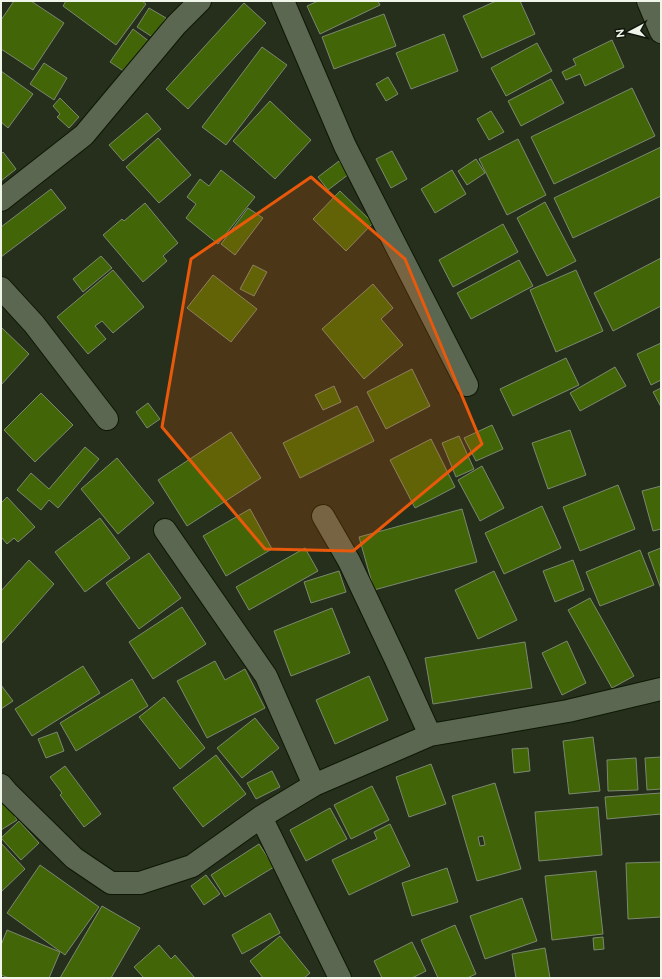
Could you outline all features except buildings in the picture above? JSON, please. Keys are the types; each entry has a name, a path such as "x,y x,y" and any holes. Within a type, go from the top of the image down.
{"street":[{"path":"1,200 84,135 176,25 200,1"},
{"path":"283,1 345,146 467,385"},
{"path":"648,1 661,32"},
{"path":"1,288 34,324 107,419"},
{"path":"323,516 349,561 430,735"},
{"path":"165,530 266,676 314,785"},
{"path":"1,785 74,858 111,882 140,883 192,866 261,817 314,785 430,735 568,711 661,689"},
{"path":"261,817 340,978"}],"highlighted area":[{"path":"311,177 405,259 482,444 353,551 265,549 162,427 191,259"}]}
